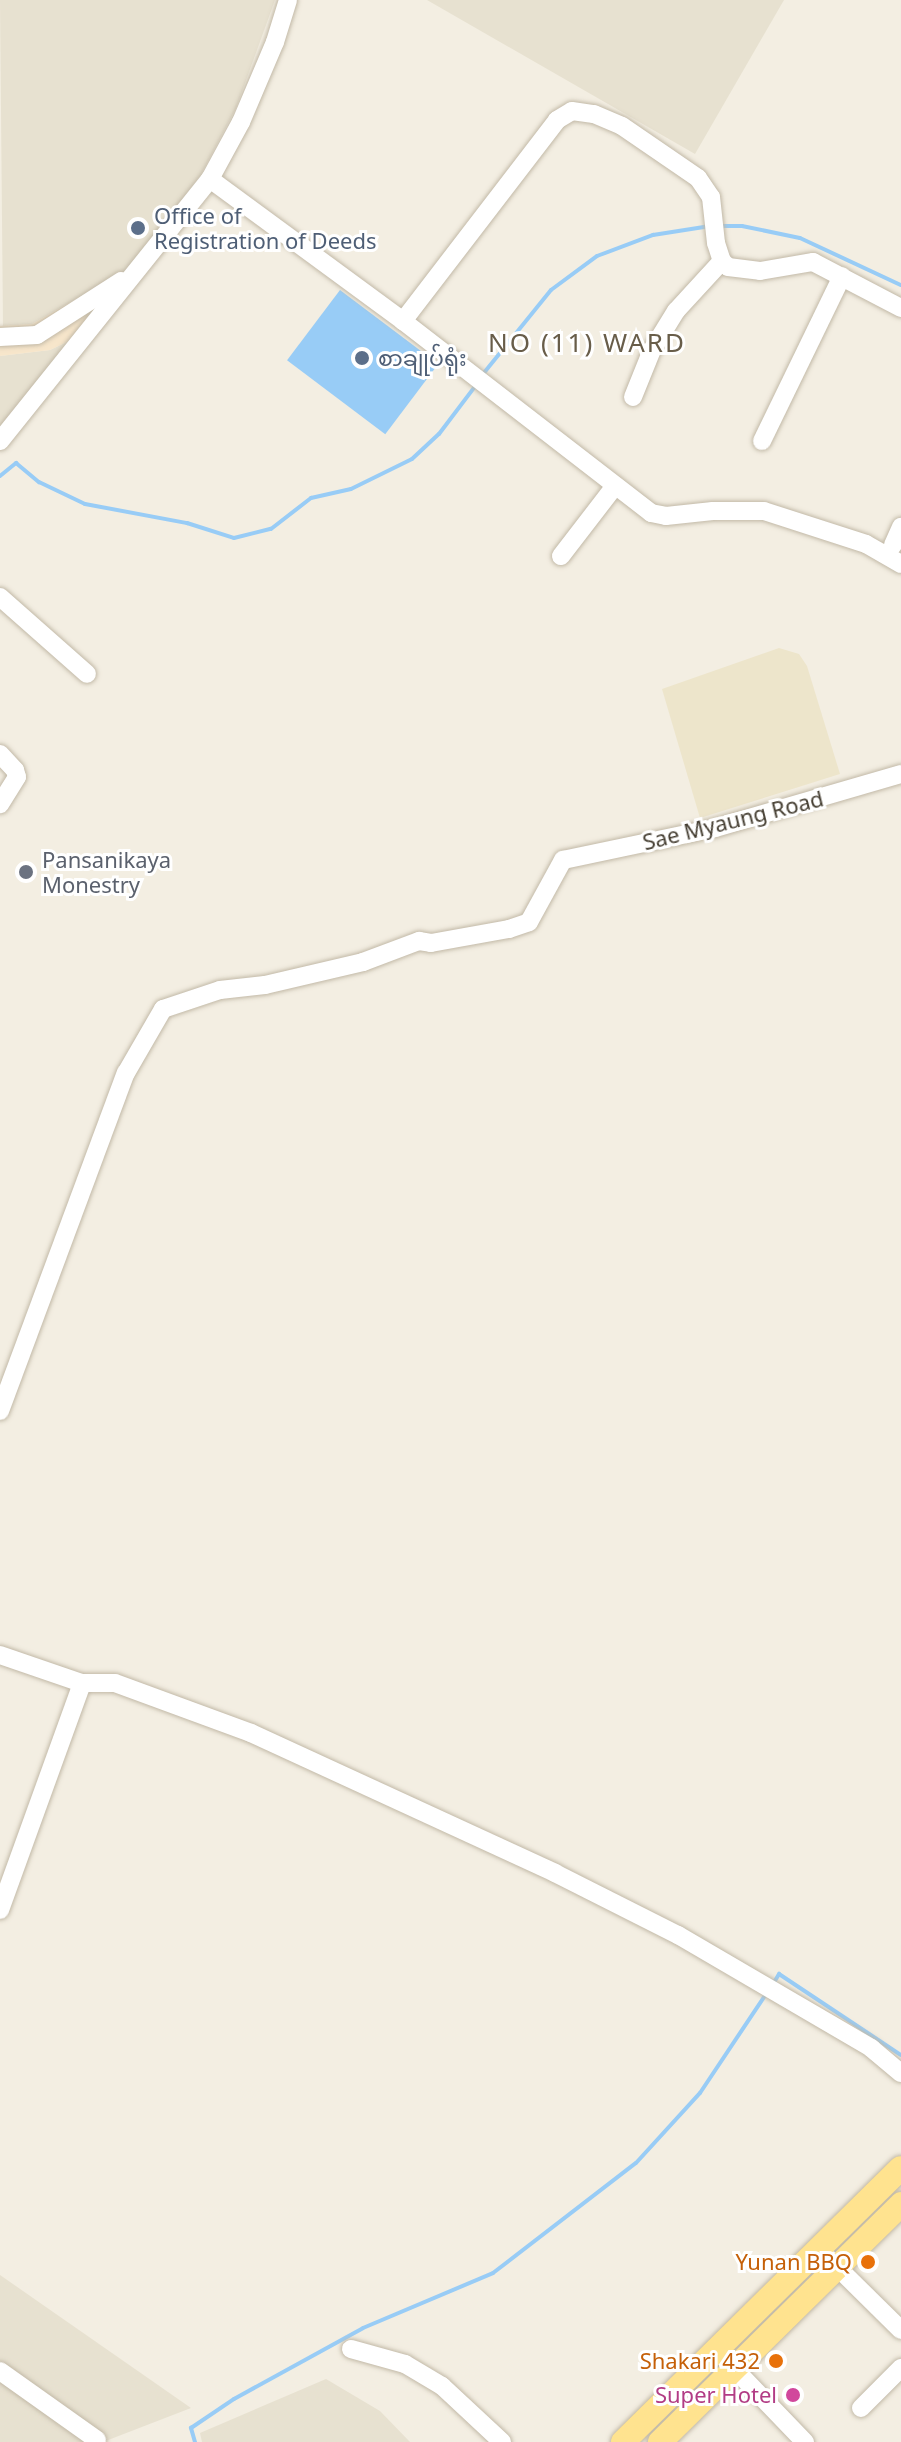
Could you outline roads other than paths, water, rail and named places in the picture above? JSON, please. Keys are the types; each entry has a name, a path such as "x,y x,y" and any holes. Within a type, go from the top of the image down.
{"main road":[{"path":"623,2442 901,2168"},
{"path":"660,2442 901,2204"}],"street":[{"path":"0,441 210,179 241,122 275,42 288,0"},
{"path":"403,321 557,120 572,111 594,114 622,126 698,178 711,197 716,243 722,261 737,270 760,271 813,262 901,308"},
{"path":"210,179 403,321 651,513 666,516 713,511 764,511 866,544 901,564"},
{"path":"633,397 652,350 676,311 722,261"},
{"path":"0,337 37,335 138,269"},
{"path":"762,441 842,276"},
{"path":"561,556 615,486"},
{"path":"893,545 901,527"},
{"path":"0,597 87,674"},
{"path":"0,754 17,777 0,804"},
{"name":"Sae Myaung Road","path":"0,1411 126,1073 163,1009 220,990 265,985 363,962 419,941 431,943 529,922 563,860 715,828 901,774"},
{"path":"0,1655 82,1683 115,1683 251,1733 555,1873 691,1942 871,2048 901,2073"},
{"path":"0,1910 82,1683"},
{"path":"818,2251 901,2330"},
{"path":"351,2349 405,2364 442,2386 502,2442"},
{"path":"717,2350 805,2442"},
{"path":"861,2408 901,2368"},
{"path":"0,2371 97,2440"}],"water":[{"path":"340,290 438,364 385,434 287,360"}],"waterway":[{"path":"483,374 551,290 597,256 653,235 710,226"},
{"path":"719,226 742,226 800,238 901,285"},
{"path":"0,476 16,463 39,482 85,504 187,523 234,538 271,529 311,498 351,489 412,459 439,434 476,385"},
{"path":"773,1984 779,1974 901,2055"},
{"path":"195,2442 191,2428 234,2399 363,2328 493,2273 636,2163 700,2093 766,1994"}],"place":[{"name":"Office of Registration of Deeds","path":"138,228"},
{"name":"စာချုပ်ရုံး","path":"362,358"},
{"name":"Pansanikaya Monestry","path":"26,872"},
{"name":"Yunan BBQ","path":"868,2262"},
{"name":"Shakari 432","path":"776,2361"},
{"name":"Super Hotel","path":"793,2395"}],"district":[{"name":"NO (11) WARD","path":"587,343"}]}
